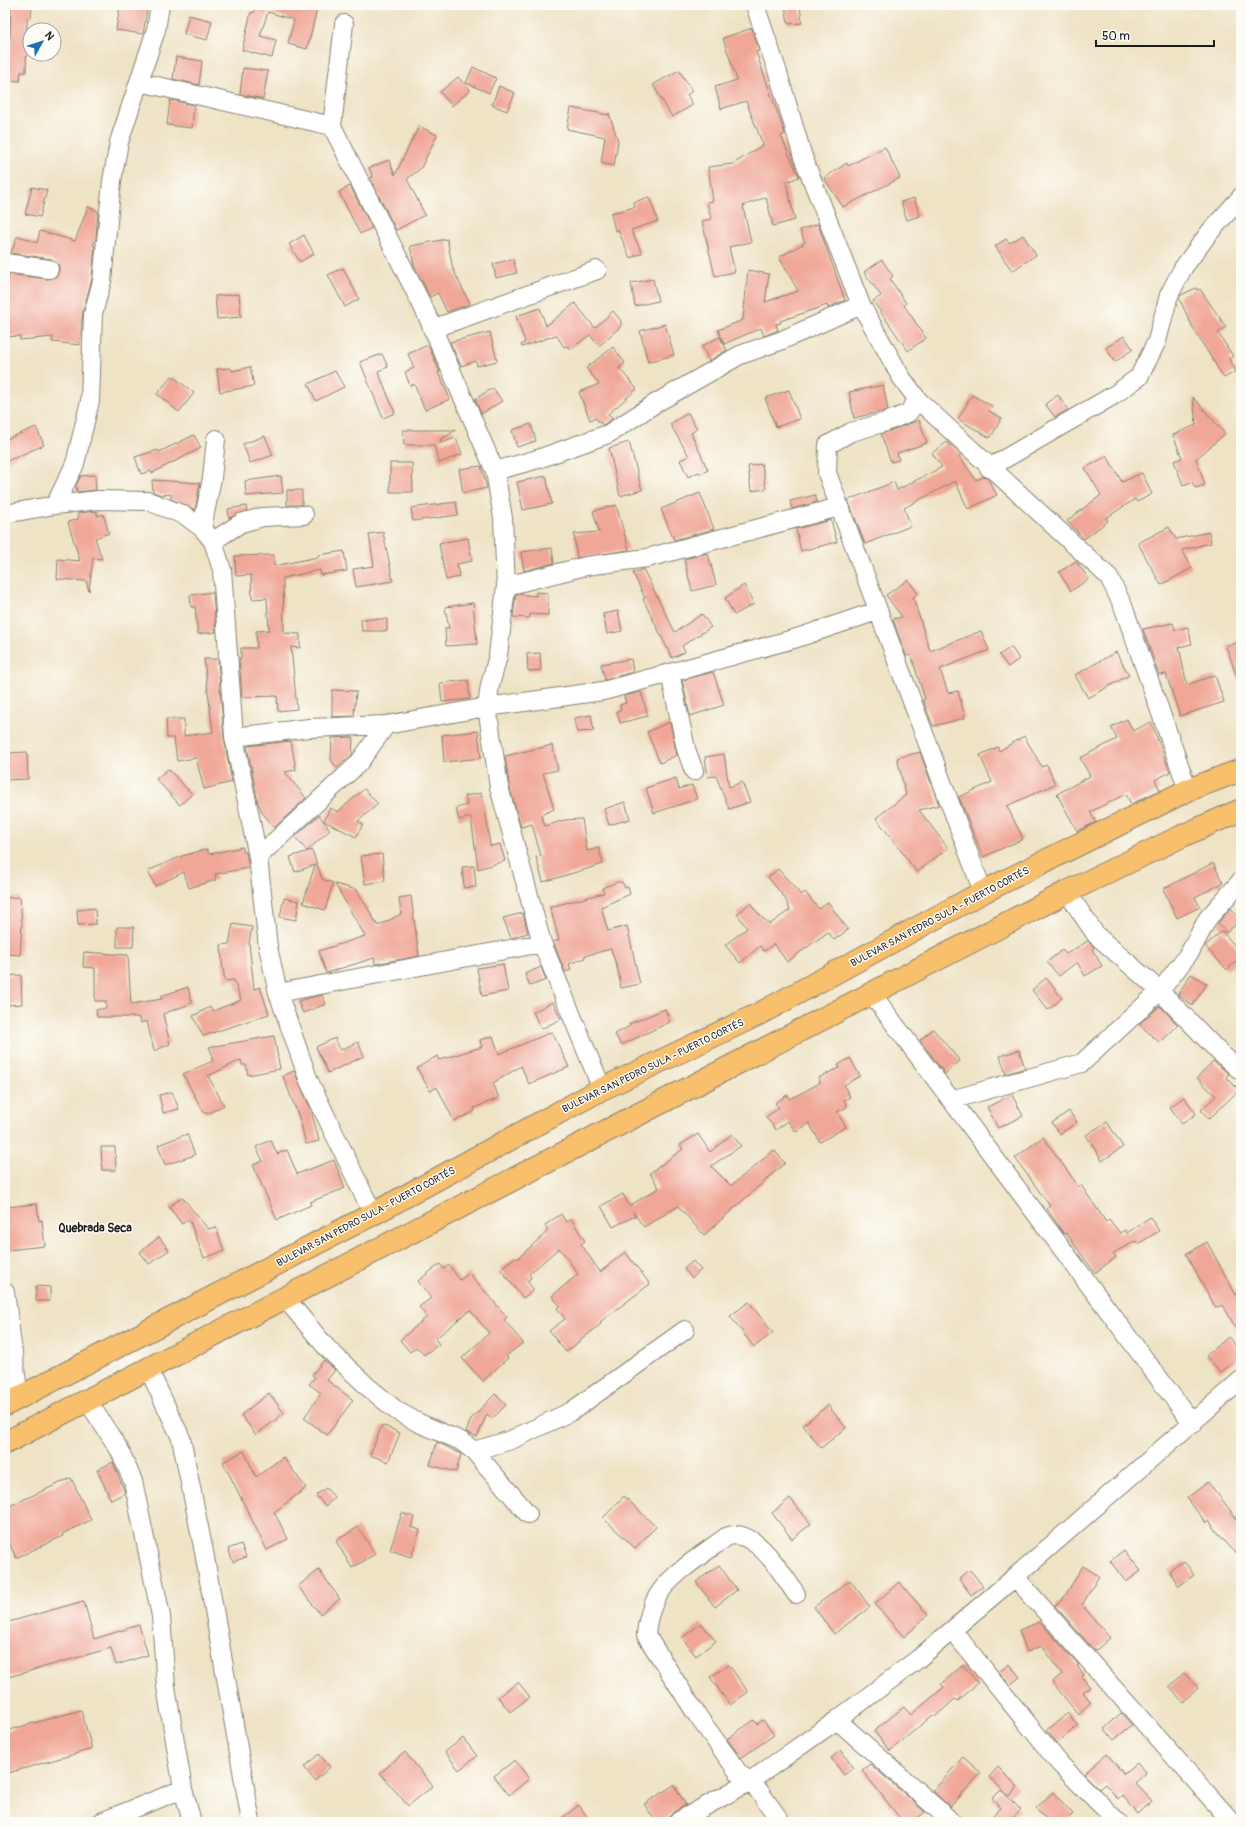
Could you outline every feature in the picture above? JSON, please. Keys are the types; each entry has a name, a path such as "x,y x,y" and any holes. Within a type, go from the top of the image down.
{"highway":[{"name":"BULEVAR SAN PEDRO SULA - PUERTO CORTÉS","path":"12,1402 373,1214 602,1089 759,1014 983,892 1188,790 1241,770"},
{"path":"5,1443 1067,892 1182,836 1241,810"}],"street":[{"path":"55,505 75,464 90,401 93,314 102,281 112,182 120,142 156,30 160,5"},
{"path":"755,5 803,157 861,305 901,377 918,400 1109,577 1123,606 1188,790"},
{"path":"344,24 332,126 432,329 495,471 503,518 506,586 498,656 490,685 487,708 499,787 542,943 602,1089"},
{"path":"140,82 332,126"},
{"path":"990,468 1114,395 1138,377 1157,341 1169,295 1183,268 1209,233 1241,197"},
{"path":"5,262 49,269"},
{"path":"432,329 596,270"},
{"path":"495,471 538,459 608,434 656,403 740,355 780,341 861,305"},
{"path":"918,400 908,413 886,422 851,432 828,445 827,473 877,611 983,892"},
{"path":"216,439 208,535 222,570 234,737 258,857 268,947 278,993 309,1081 373,1214"},
{"path":"5,514 55,505 98,500 148,501 184,515 208,535"},
{"path":"506,586 586,566 647,558 839,507"},
{"path":"208,535 263,517 304,515"},
{"path":"234,737 309,728 386,725 603,691 797,638 877,611"},
{"path":"670,673 686,749 694,771"},
{"path":"258,857 358,764 386,725"},
{"path":"951,1100 1082,1063 1160,991 1190,952 1208,918 1241,881"},
{"path":"1067,892 1096,935 1160,991 1219,1052 1241,1071"},
{"path":"278,993 542,943"},
{"path":"872,994 1193,1424"},
{"path":"5,1292 12,1402"},
{"path":"285,1298 327,1348 397,1411 419,1423 461,1442 474,1451 528,1514"},
{"path":"474,1451 511,1440 572,1411 685,1330"},
{"path":"148,1368 181,1438 205,1560 251,1822"},
{"path":"677,1822 749,1782 837,1720 953,1631 1193,1424 1241,1380"},
{"path":"87,1400 119,1449 133,1481 161,1616 166,1687 184,1789 192,1822"},
{"path":"781,1822 759,1791 728,1758 697,1715 646,1635 648,1618 657,1596 670,1581 726,1537 733,1534 746,1538 767,1552 796,1594"},
{"path":"1015,1577 1232,1822"},
{"path":"953,1631 1060,1764 1118,1822"},
{"path":"837,1720 952,1822"},
{"path":"101,1822 184,1789"}],"building":[{"path":"11,5 32,5 31,18 27,18 27,22 22,22 22,62 26,62 26,72 21,72 20,81 5,80 5,37 10,38"},
{"path":"120,5 147,10 143,34 116,30"},
{"path":"255,5 318,5 307,49 288,44 294,20 268,12 260,36 276,40 272,58 242,50 251,12 254,13"},
{"path":"785,5 800,5 802,23 788,24"},
{"path":"189,15 212,21 207,40 184,34"},
{"path":"752,28 759,51 756,52 785,134 781,136 799,177 786,182 795,220 773,226 766,197 743,206 751,242 729,247 735,272 715,276 702,221 711,219 707,202 713,201 708,167 733,164 763,145 746,101 721,109 715,87 737,80 723,38"},
{"path":"176,57 202,61 199,85 173,79"},
{"path":"473,67 496,78 489,93 466,83"},
{"path":"243,68 268,71 263,99 240,94"},
{"path":"679,70 692,91 687,95 693,105 672,117 653,85"},
{"path":"458,77 470,90 452,106 440,92"},
{"path":"499,86 515,93 507,111 492,105"},
{"path":"170,100 194,105 192,128 167,125"},
{"path":"571,108 609,115 609,113 618,141 614,166 601,163 605,137 567,129"},
{"path":"419,126 437,135 421,168 407,179 425,215 396,230 370,178 373,177 369,168 389,160 395,175"},
{"path":"885,147 900,178 843,207 824,178 847,163 848,166"},
{"path":"350,186 372,228 360,234 339,192"},
{"path":"32,187 47,190 40,217 25,214"},
{"path":"649,197 658,221 631,230 642,253 630,258 618,230 615,231 611,213 635,207 634,202"},
{"path":"914,198 920,216 907,220 901,202"},
{"path":"88,207 98,211 96,239 93,245 95,246 92,279 83,311 80,345 52,342 53,337 20,340 20,336 5,337 5,307 9,274 48,279 57,276 59,270 59,265 51,259 11,253 17,237 22,237 37,243 40,231 75,241"},
{"path":"818,224 845,300 828,308 827,305 780,321 781,323 776,324 778,331 764,336 761,328 724,344 718,330 743,320 748,270 769,274 765,302 798,291 779,257 805,243 800,230"},
{"path":"304,235 314,254 300,262 289,244"},
{"path":"1023,235 1036,255 1012,271 995,246 1006,239 1010,243"},
{"path":"447,239 453,269 470,304 447,312 438,293 430,297 414,265 410,246"},
{"path":"513,259 517,273 496,278 493,264"},
{"path":"882,260 893,276 890,279 906,303 904,305 926,338 908,351 873,301 881,296 864,272"},
{"path":"343,268 359,299 345,307 328,275"},
{"path":"653,279 658,301 635,306 631,283"},
{"path":"1196,288 1197,290 1200,289 1226,327 1218,333 1233,356 1229,359 1236,371 1224,378 1194,330 1179,298 1181,295"},
{"path":"239,294 241,317 217,319 215,296"},
{"path":"575,303 595,328 613,311 621,321 621,326 599,346 590,335 570,349 569,346 564,347 556,335 522,347 521,345 525,342 516,316 540,308 546,326"},
{"path":"665,324 674,355 648,362 640,331"},
{"path":"490,332 497,361 477,366 476,361 461,366 450,342"},
{"path":"1124,336 1133,349 1115,362 1106,348"},
{"path":"720,337 727,350 709,361 702,346"},
{"path":"428,345 450,399 425,410 414,384 410,386 405,372 414,368 408,354"},
{"path":"613,347 625,363 619,368 637,389 608,414 612,419 603,425 595,418 590,420 579,392 599,384 586,368"},
{"path":"382,354 388,367 378,371 395,413 383,418 360,362"},
{"path":"250,367 254,386 220,392 217,369 231,368 232,371"},
{"path":"335,371 344,387 316,401 308,384"},
{"path":"172,376 194,393 179,412 157,394"},
{"path":"883,385 888,410 854,418 849,392"},
{"path":"493,388 502,401 481,414 475,399"},
{"path":"789,390 800,419 776,427 765,398"},
{"path":"972,395 992,406 989,411 1002,418 990,438 958,419"},
{"path":"1058,395 1068,410 1055,417 1045,404"},
{"path":"1193,397 1225,434 1196,459 1205,485 1195,488 1192,482 1183,485 1174,461 1182,458 1173,435 1196,425"},
{"path":"688,413 697,429 691,433 708,470 701,474 699,472 688,477 680,460 689,456 670,424"},
{"path":"919,420 927,443 897,453 899,460 891,462 881,434"},
{"path":"531,424 536,441 517,447 512,430"},
{"path":"36,427 44,445 5,462 5,440"},
{"path":"403,430 456,430 440,440 441,443 456,438 462,454 439,463 434,445 404,445"},
{"path":"194,435 201,448 152,473 151,471 141,474 135,457 158,450 159,452"},
{"path":"265,436 273,455 250,463 243,444"},
{"path":"629,442 642,490 620,496 609,448"},
{"path":"947,442 961,455 959,456 976,480 983,477 987,478 997,495 968,509 955,481 904,508 911,526 865,544 848,500 894,482 897,490 942,467 932,453"},
{"path":"1107,456 1122,482 1142,473 1152,494 1137,502 1135,499 1106,518 1108,521 1084,539 1067,521 1101,495 1085,468"},
{"path":"390,463 412,463 413,492 390,492"},
{"path":"762,464 766,489 751,491 748,466"},
{"path":"481,466 487,488 463,493 459,469"},
{"path":"95,475 96,490 77,492 76,485 81,476"},
{"path":"281,476 283,493 246,496 245,481"},
{"path":"546,476 552,504 523,510 517,482"},
{"path":"152,480 200,483 195,510 171,499 171,494 161,495 153,492"},
{"path":"287,490 302,490 302,505 287,505"},
{"path":"700,493 714,529 674,540 661,509"},
{"path":"815,495 817,502 792,509 790,501"},
{"path":"456,502 458,515 413,521 411,508"},
{"path":"616,505 629,550 577,558 574,534 599,532 593,511"},
{"path":"246,506 247,511 229,518 228,509"},
{"path":"97,511 97,516 103,514 109,533 95,538 102,559 93,558 89,591 86,581 57,579 58,559 80,561 68,522 78,519 78,513"},
{"path":"831,520 837,542 801,551 796,529"},
{"path":"1169,527 1176,539 1209,532 1211,543 1182,550 1192,568 1161,585 1138,543"},
{"path":"383,532 393,581 356,587 353,569 374,566 369,534"},
{"path":"468,538 472,561 457,564 459,577 446,580 439,543"},
{"path":"552,548 554,563 524,571 521,552"},
{"path":"344,551 347,571 321,575 320,570 283,578 284,633 300,634 300,648 291,647 297,709 278,711 277,696 242,697 239,658 241,658 241,648 257,648 256,631 269,630 267,598 252,599 251,575 236,576 235,556 274,555 274,566 318,557 318,555"},
{"path":"708,553 716,585 692,591 684,559"},
{"path":"1076,561 1089,579 1071,591 1059,572"},
{"path":"643,569 675,632 702,614 711,627 682,646 685,652 672,658 643,599 645,598 633,573"},
{"path":"908,580 918,594 913,597 930,651 981,631 989,650 940,669 948,693 958,691 965,718 933,726 923,700 925,699 911,655 906,656 893,619 902,617 886,595"},
{"path":"744,585 754,604 734,615 725,598"},
{"path":"213,592 216,632 198,634 195,607 191,607 190,595"},
{"path":"536,592 548,593 548,615 530,614 530,618 513,617 516,594 536,596"},
{"path":"473,603 477,644 446,646 445,628 449,628 445,607"},
{"path":"618,611 622,631 607,634 603,614"},
{"path":"361,619 387,619 387,631 362,631"},
{"path":"1173,623 1175,630 1188,627 1192,644 1179,647 1187,685 1215,675 1224,702 1180,716 1166,674 1159,675 1143,629"},
{"path":"1241,641 1241,682 1239,683 1226,646"},
{"path":"1011,647 1019,659 1008,667 999,655"},
{"path":"1116,652 1129,675 1088,698 1075,675"},
{"path":"540,653 541,670 528,671 527,654"},
{"path":"204,659 218,659 224,738 232,782 204,789 196,758 177,761 174,738 167,738 166,719 184,719 184,736 213,732"},
{"path":"631,659 633,672 605,680 601,664"},
{"path":"713,672 724,705 690,716 682,680"},
{"path":"468,680 470,699 442,702 440,683"},
{"path":"332,690 356,691 354,716 332,717"},
{"path":"641,692 648,716 620,723 617,711 621,710 620,705 626,703 624,696"},
{"path":"591,715 594,731 577,732 574,718"},
{"path":"1127,719 1133,731 1151,722 1170,772 1155,780 1160,790 1131,804 1126,794 1090,812 1096,822 1077,831 1057,794 1090,776 1080,758 1117,739 1111,727"},
{"path":"670,722 677,755 660,763 647,732"},
{"path":"478,731 481,758 444,762 442,735"},
{"path":"1024,736 1042,767 1047,765 1055,784 1007,806 1023,839 983,857 959,797 992,782 980,755 998,747 999,751"},
{"path":"353,737 352,755 337,768 331,760 332,738"},
{"path":"291,741 296,770 285,772 306,798 274,828 262,812 258,803 247,746"},
{"path":"552,745 558,770 543,773 554,809 541,815 545,826 565,820 582,819 587,851 599,848 603,864 543,882 536,857 541,856 532,824 521,827 509,785 505,756"},
{"path":"27,752 28,779 5,780 5,753"},
{"path":"920,752 939,805 919,810 948,848 917,872 876,818 906,795 897,758"},
{"path":"724,754 729,787 742,782 750,802 729,809 716,776 708,777 705,757"},
{"path":"168,769 192,794 180,805 156,779"},
{"path":"676,778 679,789 692,785 697,799 654,813 646,788"},
{"path":"364,789 378,804 358,821 363,824 356,837 324,821 330,808 338,812"},
{"path":"481,793 485,807 490,846 500,844 505,861 478,869 471,817 459,820 456,808 467,805 465,796"},
{"path":"625,802 630,819 609,825 604,809"},
{"path":"319,815 330,830 307,851 295,837"},
{"path":"243,847 243,852 246,852 249,868 215,874 216,880 189,888 184,872 155,886 148,871 182,856 207,849 209,854"},
{"path":"312,850 322,879 333,883 325,910 303,903 315,865 295,872 290,857"},
{"path":"382,854 385,881 365,884 361,856"},
{"path":"1213,863 1223,883 1195,897 1200,907 1177,918 1163,889"},
{"path":"474,866 476,887 464,888 462,867"},
{"path":"778,869 801,895 805,892 819,909 828,902 848,930 834,940 828,932 787,962 774,944 764,951 760,946 740,963 725,945 747,928 737,914 750,903 762,918 770,924 790,910 785,898 768,877"},
{"path":"617,882 622,882 625,888 628,887 630,894 601,907 608,931 627,926 640,984 621,988 618,970 611,949 584,956 585,958 569,964 571,970 565,972 553,942 559,940 550,907 604,893 602,888"},
{"path":"335,884 357,890 378,926 401,914 399,898 411,896 419,956 375,964 374,958 326,973 319,951 365,936"},
{"path":"20,897 22,924 20,955 5,954 5,898"},
{"path":"284,898 299,901 296,920 280,917"},
{"path":"95,908 96,924 78,925 77,910"},
{"path":"1231,908 1241,920 1226,933 1218,923"},
{"path":"523,913 528,933 511,938 503,918"},
{"path":"233,924 252,927 249,943 254,989 260,987 269,1014 203,1036 193,1016 210,1007 213,1011 241,1000 234,980 225,981 222,963 221,945 229,944"},
{"path":"117,927 134,927 133,947 117,947"},
{"path":"1222,931 1241,953 1241,957 1227,970 1205,946"},
{"path":"1088,941 1094,947 1092,949 1102,966 1085,976 1077,962 1059,976 1047,962 1062,950 1066,954"},
{"path":"84,952 128,955 131,1004 162,999 161,996 188,987 192,1003 163,1014 170,1044 154,1051 147,1021 141,1023 138,1017 97,1017 96,1010 106,1008 106,1001 95,1001 95,968 83,967"},
{"path":"503,964 508,991 482,996 477,968"},
{"path":"541,967 546,980 530,986 525,974"},
{"path":"1191,974 1207,984 1192,1006 1178,994"},
{"path":"21,975 22,1004 7,1005 7,994 5,994 5,976"},
{"path":"1046,978 1062,998 1048,1010 1032,990"},
{"path":"322,995 326,1004 303,1013 298,1001"},
{"path":"553,1002 561,1019 541,1029 533,1012"},
{"path":"1160,1006 1178,1025 1160,1043 1139,1024"},
{"path":"665,1009 670,1022 621,1045 615,1034 630,1026 629,1024"},
{"path":"933,1029 960,1061 945,1074 920,1040"},
{"path":"552,1032 569,1067 529,1084 521,1066 493,1083 499,1098 474,1108 475,1111 454,1121 437,1087 430,1091 417,1068 437,1056 439,1060 482,1047 480,1040 493,1036 499,1054"},
{"path":"274,1036 280,1069 248,1075 246,1065 242,1065 241,1060 208,1076 224,1105 209,1113 204,1113 183,1074 213,1061 211,1057 213,1056 209,1047"},
{"path":"335,1038 340,1050 358,1042 364,1056 328,1073 316,1047"},
{"path":"1019,1050 1025,1068 1006,1074 1000,1056"},
{"path":"850,1058 860,1076 844,1085 850,1097 844,1100 847,1107 837,1112 846,1127 820,1142 809,1123 796,1132 788,1121 776,1130 766,1117 779,1108 775,1103 787,1095 790,1099 820,1083 818,1078 839,1068 838,1065"},
{"path":"1213,1061 1229,1074 1226,1077 1239,1090 1209,1119 1201,1110 1216,1096 1197,1078"},
{"path":"294,1071 313,1114 319,1141 306,1144 300,1120 283,1076"},
{"path":"172,1092 179,1109 163,1113 159,1095"},
{"path":"1012,1095 1023,1116 998,1128 987,1107"},
{"path":"1184,1097 1196,1114 1182,1124 1170,1107"},
{"path":"1069,1111 1077,1122 1060,1134 1052,1123"},
{"path":"1107,1122 1123,1147 1102,1161 1086,1135"},
{"path":"187,1134 195,1155 165,1165 158,1145"},
{"path":"698,1134 710,1152 732,1134 741,1146 711,1166 731,1186 774,1150 785,1163 704,1235 678,1206 644,1227 633,1212 635,1216 613,1227 601,1206 623,1194 629,1206 659,1188 650,1173 683,1149 680,1145"},
{"path":"1043,1137 1079,1187 1081,1185 1106,1222 1109,1219 1120,1233 1125,1230 1127,1233 1150,1217 1159,1231 1138,1244 1136,1241 1113,1253 1116,1257 1095,1273 1066,1233 1064,1234 1047,1209 1050,1206 1015,1158"},
{"path":"271,1140 277,1154 287,1150 297,1174 334,1160 345,1188 310,1202 311,1205 277,1220 253,1165 263,1161 256,1147"},
{"path":"101,1147 115,1147 116,1170 102,1170"},
{"path":"182,1197 208,1229 216,1227 224,1251 204,1258 189,1219 182,1224 169,1207"},
{"path":"37,1204 39,1221 42,1220 45,1246 7,1250 5,1207"},
{"path":"561,1214 566,1222 571,1219 585,1241 581,1244 600,1272 625,1252 650,1284 600,1322 601,1324 566,1352 549,1331 565,1319 557,1308 560,1306 552,1296 578,1274 564,1254 559,1248 529,1274 531,1278 527,1281 534,1290 523,1298 500,1269 515,1257 517,1259 548,1231 545,1225"},
{"path":"159,1237 169,1250 149,1264 140,1252"},
{"path":"1207,1242 1241,1304 1241,1338 1223,1305 1216,1308 1186,1254"},
{"path":"693,1261 701,1270 692,1278 684,1269"},
{"path":"440,1264 444,1269 449,1265 460,1280 469,1273 507,1317 504,1320 523,1343 506,1356 508,1358 483,1381 462,1358 489,1333 470,1310 435,1339 439,1344 424,1355 417,1347 410,1352 400,1340 427,1317 419,1307 431,1298 418,1281"},
{"path":"36,1286 50,1287 50,1301 36,1301"},
{"path":"749,1302 773,1333 754,1347 730,1316"},
{"path":"1228,1337 1241,1352 1241,1356 1220,1373 1206,1356"},
{"path":"324,1360 335,1370 327,1380 353,1400 327,1435 304,1418 321,1393 309,1384 315,1377 312,1375"},
{"path":"269,1393 284,1413 256,1435 241,1415"},
{"path":"495,1394 506,1405 492,1419 487,1414 477,1437 466,1432 471,1419"},
{"path":"828,1405 846,1428 821,1448 803,1425"},
{"path":"382,1425 400,1433 388,1462 370,1455"},
{"path":"437,1442 461,1454 456,1472 430,1465"},
{"path":"244,1451 256,1477 283,1457 306,1488 274,1512 288,1539 267,1550 223,1462"},
{"path":"113,1462 125,1493 111,1500 97,1470"},
{"path":"71,1478 91,1520 62,1534 63,1536 16,1558 5,1533 5,1508"},
{"path":"1208,1482 1241,1524 1241,1558 1228,1546 1209,1521 1206,1523 1187,1498"},
{"path":"326,1488 335,1498 325,1506 316,1495"},
{"path":"624,1496 656,1527 635,1548 603,1518"},
{"path":"790,1498 811,1524 792,1539 772,1513"},
{"path":"402,1513 414,1517 411,1527 420,1530 411,1557 390,1550"},
{"path":"358,1527 375,1554 352,1568 336,1541"},
{"path":"241,1544 246,1557 233,1562 228,1549"},
{"path":"1124,1550 1141,1571 1126,1582 1110,1561"},
{"path":"1184,1561 1194,1575 1179,1586 1169,1571"},
{"path":"719,1565 737,1590 715,1607 696,1582"},
{"path":"1083,1566 1099,1576 1082,1605 1110,1638 1095,1651 1055,1606 1063,1599"},
{"path":"319,1570 340,1599 320,1614 298,1586"},
{"path":"968,1571 971,1571 983,1586 971,1595 959,1579"},
{"path":"850,1580 870,1607 834,1634 814,1607"},
{"path":"899,1582 928,1615 904,1637 875,1604"},
{"path":"84,1601 94,1639 139,1625 148,1655 116,1665 111,1648 5,1678 5,1623"},
{"path":"1040,1622 1079,1665 1077,1666 1084,1675 1082,1677 1090,1687 1083,1692 1091,1702 1078,1714 1052,1682 1062,1674 1041,1646 1027,1652 1019,1630"},
{"path":"701,1623 716,1641 696,1656 682,1638"},
{"path":"1009,1664 1020,1677 1010,1685 999,1672"},
{"path":"729,1665 748,1692 730,1705 710,1677"},
{"path":"963,1665 978,1683 958,1701 955,1699 935,1717 933,1715 890,1751 874,1731 904,1707 911,1715 944,1687 941,1684"},
{"path":"1184,1673 1198,1688 1183,1702 1169,1687"},
{"path":"518,1682 530,1697 510,1712 498,1697"},
{"path":"81,1710 92,1749 5,1774 5,1731"},
{"path":"1068,1713 1078,1726 1057,1743 1047,1730"},
{"path":"1121,1713 1132,1725 1114,1740 1104,1728"},
{"path":"754,1720 757,1724 763,1720 774,1735 741,1758 727,1739"},
{"path":"463,1738 477,1756 459,1770 445,1752"},
{"path":"841,1750 854,1768 844,1775 831,1758"},
{"path":"405,1752 433,1786 408,1806 380,1773"},
{"path":"319,1754 330,1767 315,1781 304,1767"},
{"path":"1107,1754 1124,1774 1137,1763 1146,1773 1135,1783 1152,1801 1138,1814 1122,1795 1118,1799 1105,1784 1099,1789 1084,1774"},
{"path":"963,1757 981,1773 950,1807 933,1791"},
{"path":"515,1760 529,1779 509,1795 494,1776"},
{"path":"870,1764 925,1812 913,1822 903,1822 862,1770"},
{"path":"998,1767 1018,1787 1009,1796 989,1777"},
{"path":"674,1785 686,1805 672,1813 662,1822 656,1822 644,1804"},
{"path":"1001,1790 1021,1810 1009,1822 986,1822 1000,1808 992,1799"},
{"path":"1053,1792 1073,1814 1065,1822 1049,1822 1036,1808"},
{"path":"579,1805 591,1822 557,1822"}],"district":[{"name":"Quebrada Seca","path":"95,1228"}]}
